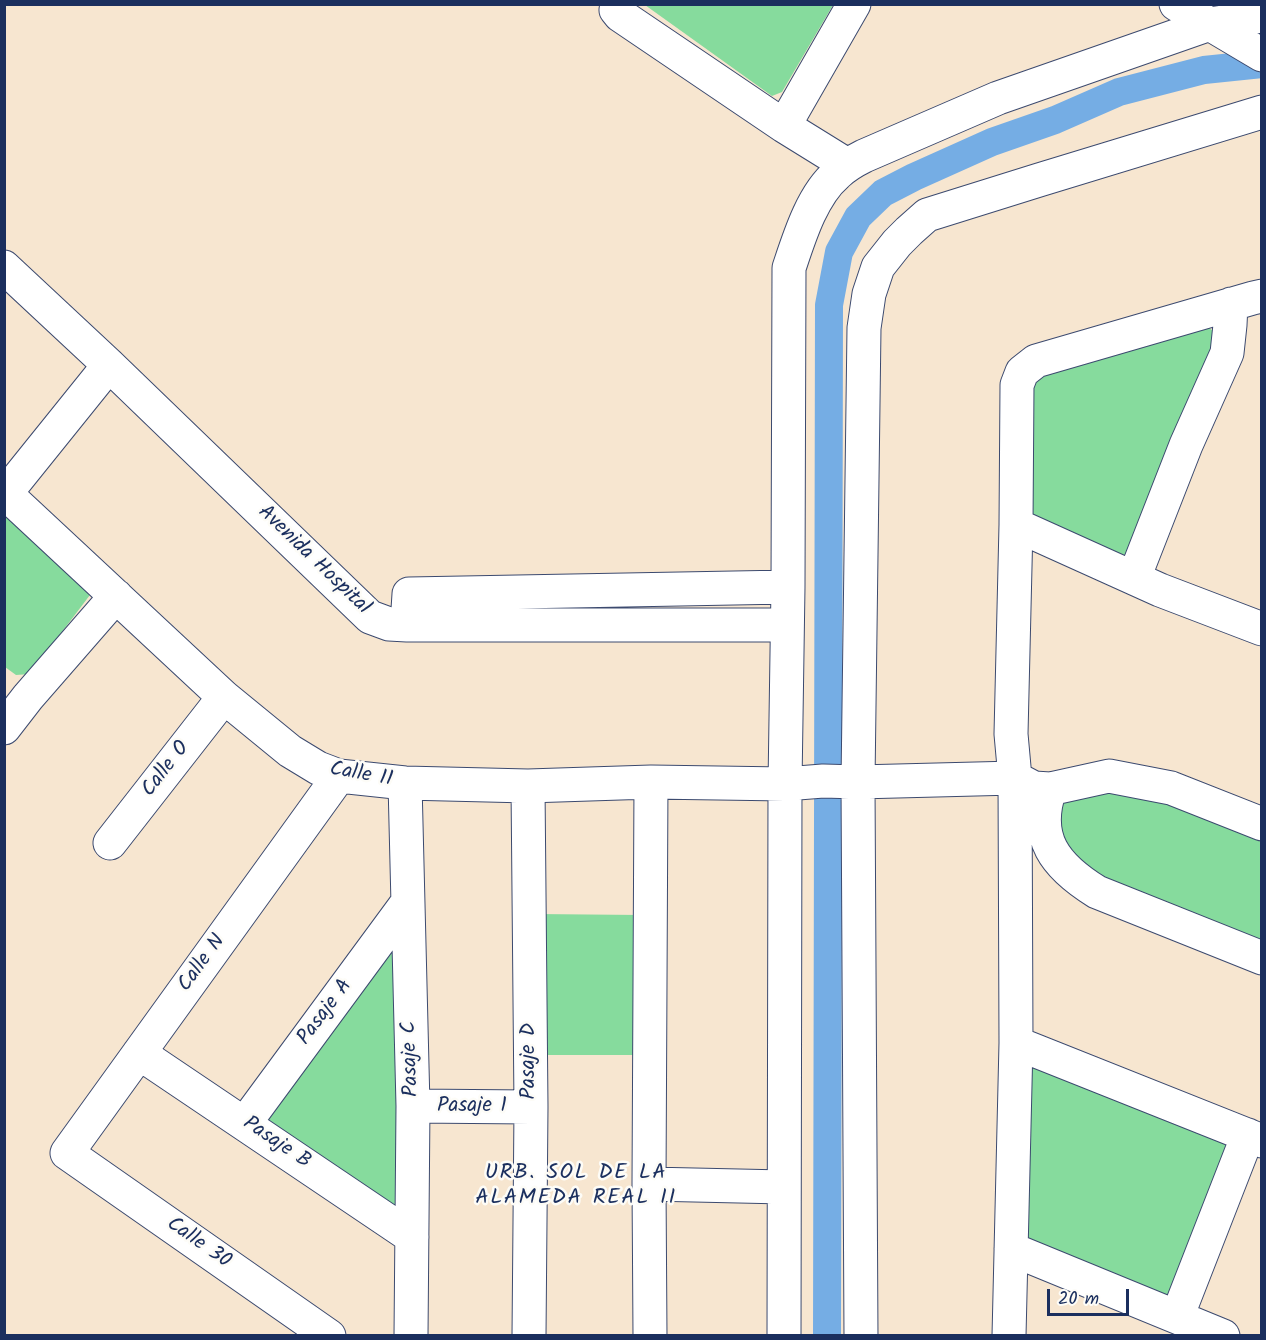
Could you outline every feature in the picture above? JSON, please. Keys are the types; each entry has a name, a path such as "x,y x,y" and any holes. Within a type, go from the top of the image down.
{"street":[{"path":"617,4 616,10 620,15 784,126 847,165"},
{"path":"784,126 854,4"},
{"path":"1176,4 1262,55"},
{"path":"784,1335 789,268 804,223 835,175 864,156 998,98 1210,24 1262,16"},
{"path":"861,1335 839,781 864,328 869,294 878,267 897,243 927,215 1262,112"},
{"name":"Avenida Hospital","path":"4,267 370,617 389,624 408,610 788,587"},
{"path":"1009,1335 1016,1043 1015,777 1011,734 1017,385 1022,372 1036,361 1246,300"},
{"path":"1134,578 1185,446 1227,353 1230,325 1246,300"},
{"path":"5,493 109,365"},
{"name":"Calle 11","path":"5,493 224,697 290,751 318,768 339,776 405,783 528,786 651,782 785,784 1015,777"},
{"path":"1016,525 1160,590 1262,628"},
{"path":"4,728 16,689 116,596"},
{"name":"Avenida Hospital","path":"408,610 787,625"},
{"name":"Calle O","path":"110,843 224,697"},
{"name":"Calle N","path":"67,1153 339,776"},
{"path":"1015,777 1034,788 1050,789 1109,776 1171,788 1262,824"},
{"path":"650,1335 651,782"},
{"name":"Pasaje C","path":"405,783 413,1106 411,1335"},
{"name":"Pasaje D","path":"528,786 531,1107 529,1335"},
{"path":"1050,789 1045,803 1044,828 1048,843 1065,868 1080,881 1097,892 1262,958"},
{"path":"1015,858 1029,855 1055,856"},
{"name":"Pasaje A","path":"245,1123 407,903"},
{"path":"1016,1043 1255,1138 1178,1317"},
{"name":"Pasaje B","path":"139,1053 412,1237"},
{"name":"Pasaje 1","path":"413,1106 531,1107"},
{"name":"Calle 30","path":"67,1153 329,1335"},
{"path":"649,1184 784,1187"},
{"path":"1011,1249 1223,1335"}],"green space":[{"path":"645,5 833,5 782,92 772,96"},
{"path":"1201,321 1219,336 1133,550 1124,555 1026,515 1030,373"},
{"path":"4,506 93,591 30,674 16,675 5,667"},
{"path":"1112,782 1261,833 1261,945 1079,870 1050,806"},
{"path":"409,914 407,1228 253,1119"},
{"path":"535,914 641,915 640,1055 535,1055"},
{"path":"1036,1061 1226,1140 1230,1149 1178,1291 1165,1299 1032,1243 1023,1233 1024,1069"}],"waterway":[{"path":"827,1336 829,305 839,252 858,217 883,193 992,142 1055,120 1119,92 1204,70 1262,64"}],"district":[{"name":"URB. SOL DE LA ALAMEDA REAL II","path":"576,1186"}]}
